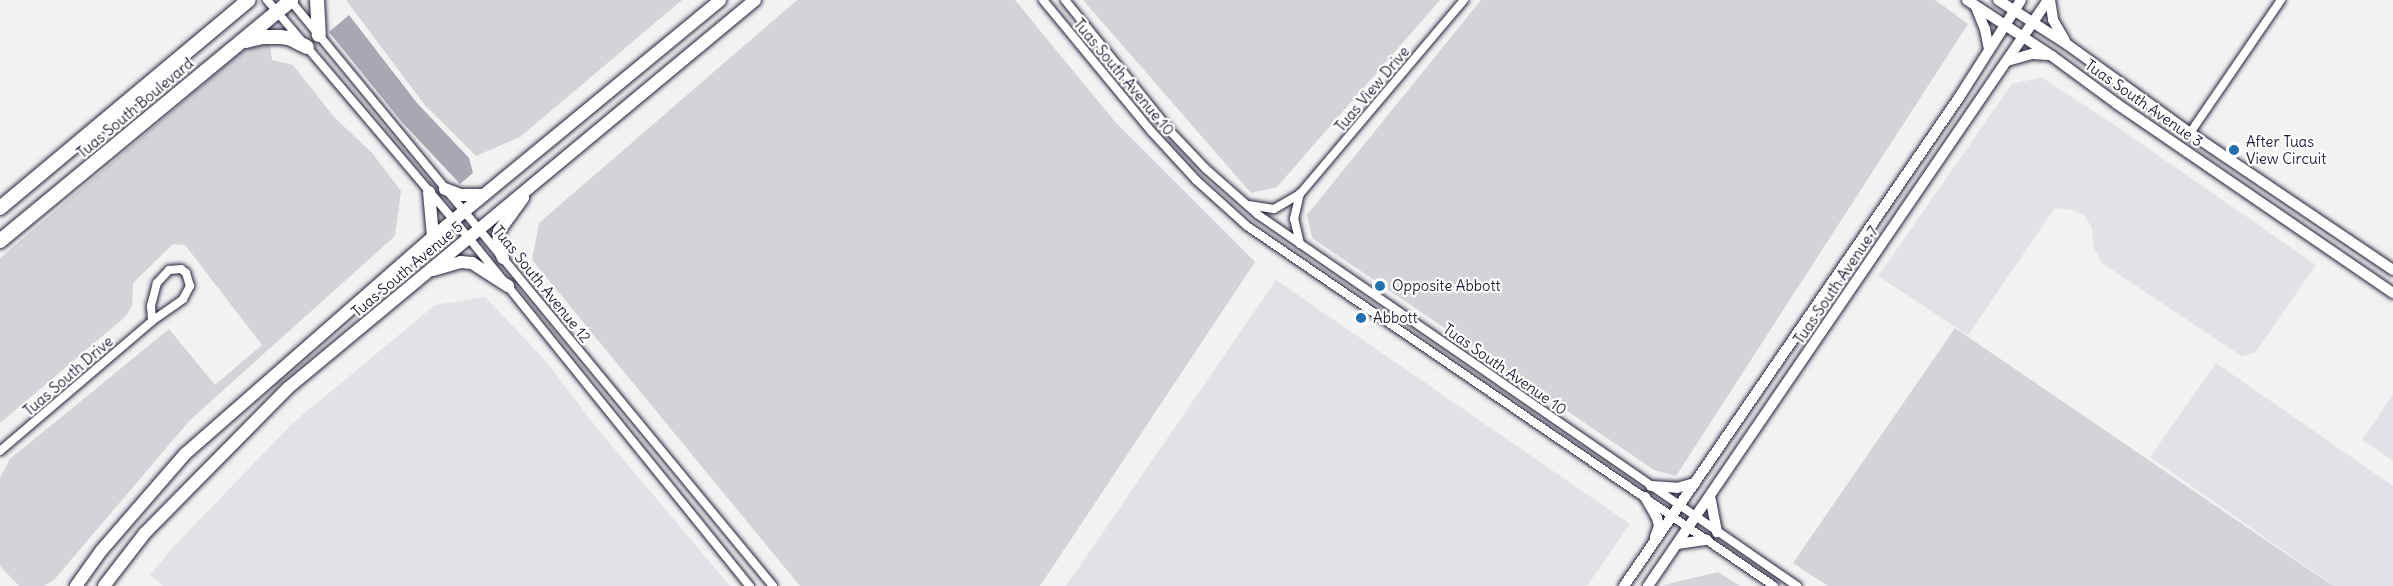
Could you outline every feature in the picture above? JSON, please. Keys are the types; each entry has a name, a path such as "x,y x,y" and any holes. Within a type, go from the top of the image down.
{"main road":[{"path":"0,207 249,0"},
{"name":"Tuas South Boulevard","path":"0,241 290,0"},
{"path":"317,0 319,35"},
{"name":"Tuas South Avenue 5","path":"76,586 101,551 185,454 453,220 720,0"},
{"name":"Tuas South Avenue 5","path":"104,586 145,533 288,388 755,0"},
{"path":"238,44 262,36 289,38 307,47"},
{"path":"503,258 498,246 499,231 537,181"},
{"path":"445,189 461,195 483,195"},
{"path":"429,192 433,237"},
{"path":"427,272 461,262 471,263 508,286"}],"street":[{"name":"Tuas South Avenue 12","path":"267,0 468,237 750,586"},
{"name":"Tuas South Avenue 12","path":"290,0 773,586"},
{"name":"Tuas South Avenue 10","path":"1042,0 1151,131 1196,180 1247,226 1774,586"},
{"name":"Tuas South Avenue 10","path":"1065,0 1171,132 1206,169 1245,204 1300,245 1797,586"},
{"name":"Tuas View Drive","path":"1245,204 1274,209 1300,194 1464,0"},
{"name":"Tuas South Avenue 3","path":"1998,0 2068,45 2190,133 2393,270"},
{"name":"Tuas South Avenue 7","path":"1624,586 2022,0"},
{"path":"2049,0 2056,28 2068,45"},
{"name":"Tuas South Avenue 7","path":"1648,586 2049,0"},
{"path":"2190,133 2281,0"},
{"path":"1971,3 1982,20 1989,50"},
{"name":"Tuas South Avenue 3","path":"1971,3 2052,56 2117,104 2393,293"},
{"path":"2007,61 2032,54 2052,56"},
{"path":"1300,194 1294,219 1300,245"},
{"name":"Tuas South Drive","path":"0,451 152,321 183,299 190,286 186,273 181,269 169,270 157,283 151,306 152,321"},
{"path":"1651,486 1677,488 1695,483"},
{"path":"1710,496 1718,532"},
{"path":"1645,497 1652,506 1659,526 1652,546"},
{"path":"1677,544 1707,540"}],"shaded area":[{"path":"346,0 682,0 520,137 476,156 424,104"},
{"path":"797,0 1015,0 1116,123 1255,262 1040,586 800,586 532,260 539,223"},
{"path":"1083,0 1440,0 1277,187 1251,193"},
{"path":"1481,0 1935,0 1968,24 1676,476 1654,470 1312,238 1307,215"},
{"path":"349,15 417,103 469,158 473,173 460,184 401,121 329,32"},
{"path":"270,45 272,60 293,65 334,117 372,153 401,191 395,236 190,420 54,580 44,586 19,586 0,566 0,478 10,459 169,329 215,385 262,345 185,245 173,244 133,283 132,306 125,317 0,423 0,258 240,53 253,46"},
{"path":"2041,77 2113,124 2316,265 2255,353 2241,356 2102,263 2094,249 2092,228 2085,216 2072,210 2055,208 1968,335 1878,276 2012,84"},
{"path":"1276,280 1630,524 1587,586 1066,586"},
{"path":"485,297 545,360 596,427 730,586 163,586 150,575 175,545 294,422 435,305"},
{"path":"1955,328 2333,586 1828,586 1793,563"},
{"path":"2216,363 2393,486 2393,586 2334,586 2150,457"},
{"path":"2393,394 2393,461 2362,440"},
{"path":"1718,572 1740,586 1663,586 1664,585"}],"place":[{"name":"After Tuas View Circuit","path":"2234,150"},
{"name":"Opposite Abbott","path":"1380,286"},
{"name":"Abbott","path":"1361,318"}]}
